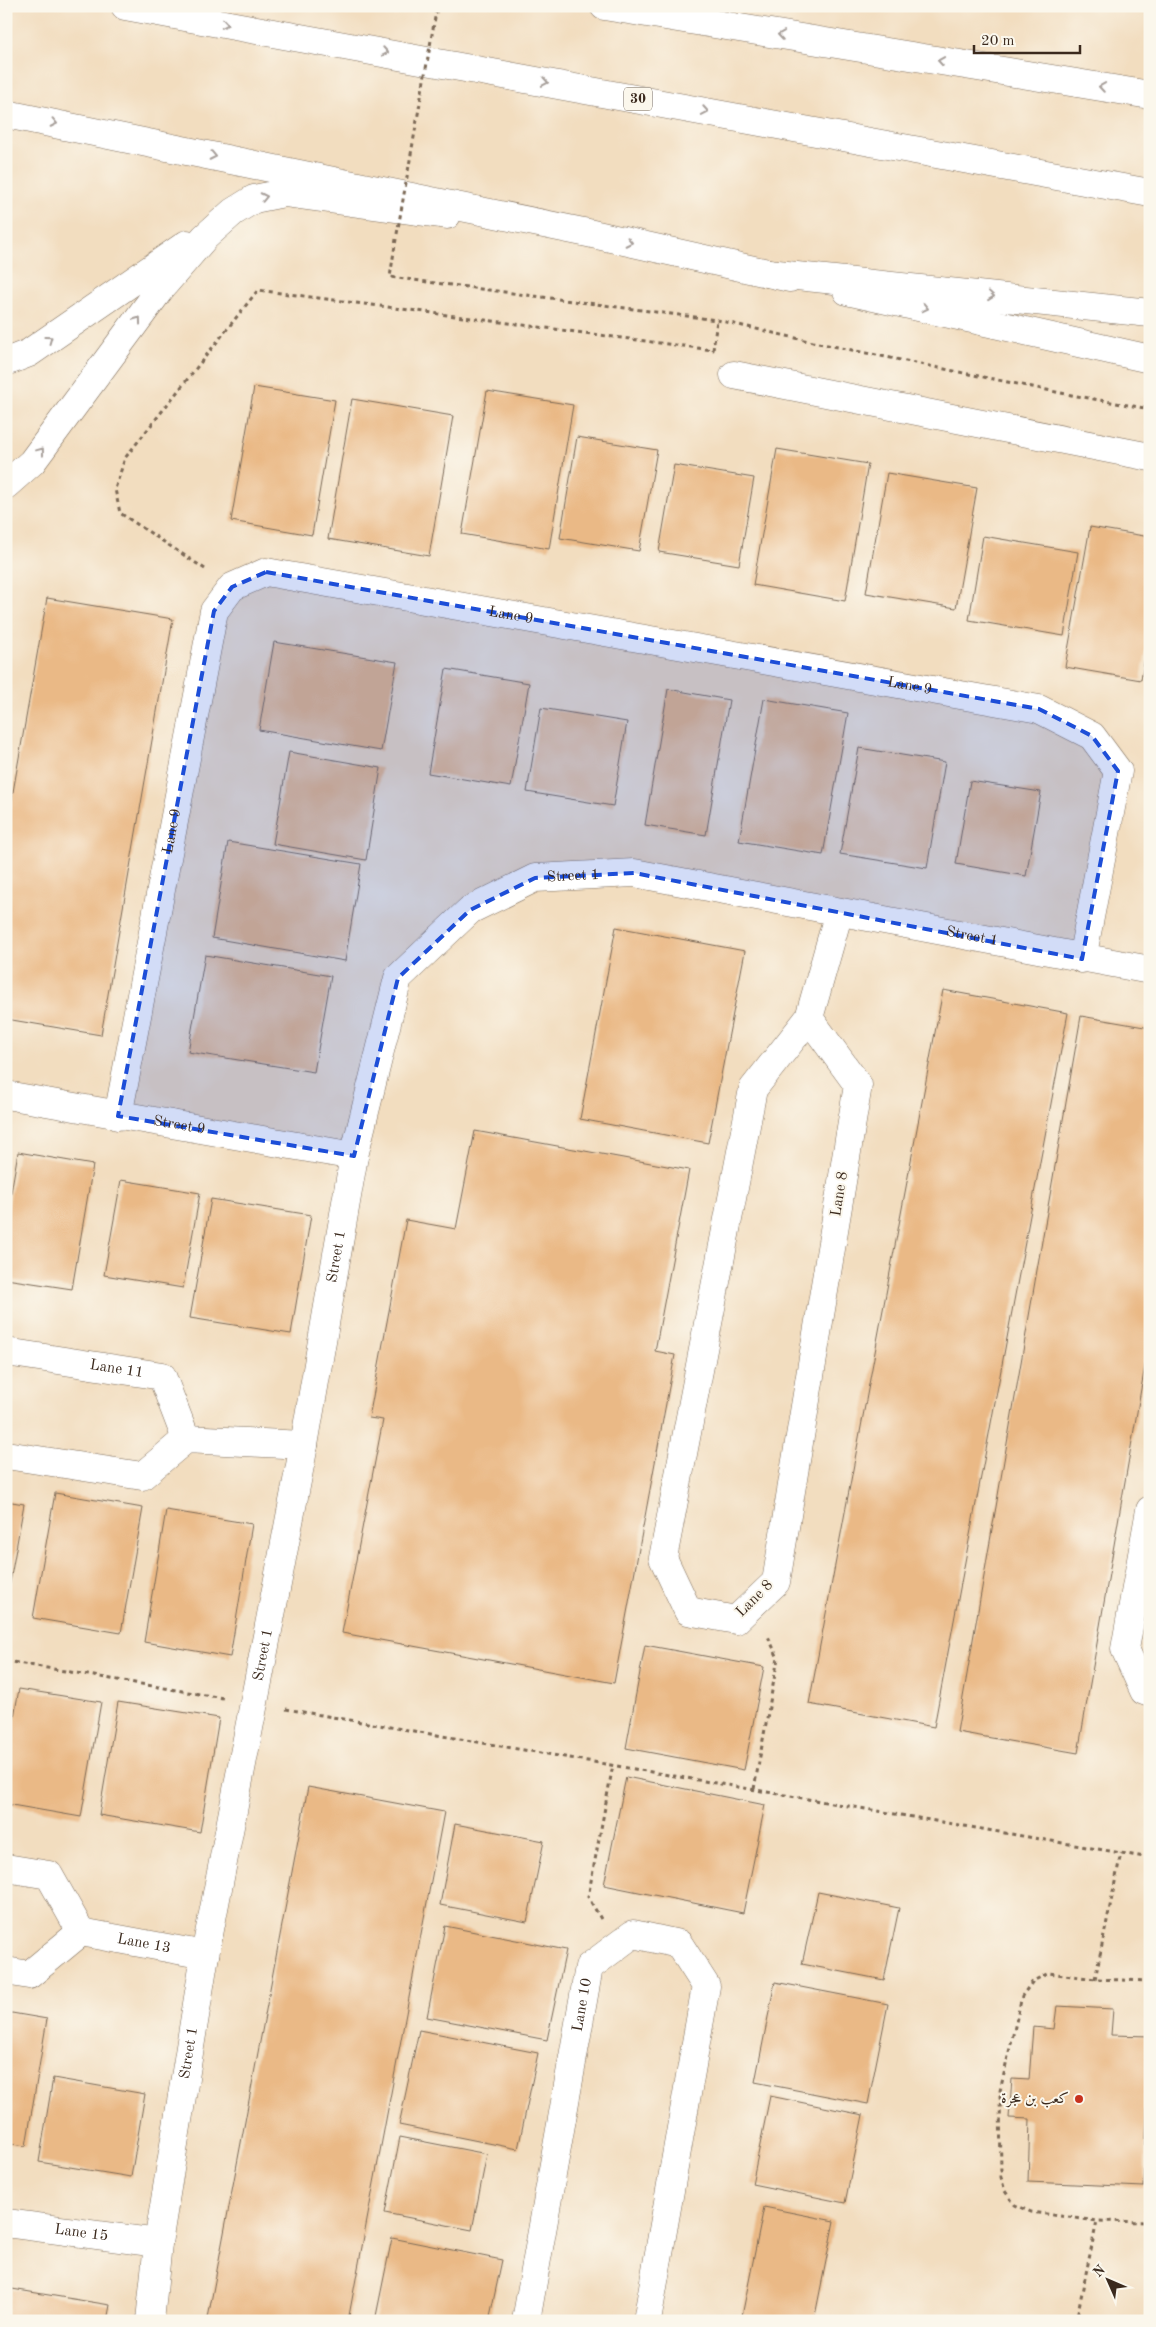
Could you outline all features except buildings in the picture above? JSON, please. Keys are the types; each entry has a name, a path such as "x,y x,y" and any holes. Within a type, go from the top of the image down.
{"main road":[{"name":"30","path":"125,6 1150,193"},
{"path":"604,6 1150,94"},
{"path":"6,114 588,233 1150,359"},
{"path":"6,360 30,353 254,199 284,193 322,200 588,233"},
{"path":"6,485 32,462 162,288 205,237 233,212"},
{"path":"768,273 1150,313"},
{"path":"734,375 1150,457"},
{"name":"Lane 9","path":"118,1116 214,612 232,587 266,572 1039,709 1092,736 1118,772 1082,959"},
{"name":"Street 1","path":"150,2321 158,2243 206,1955 304,1445 354,1156 398,978 470,910 535,878 634,873 1082,959 1150,970"},
{"name":"Lane 8","path":"809,1018 858,1085 776,1582 736,1620 688,1611 663,1558 753,1089 809,1018 839,912"},
{"name":"Street 9","path":"6,1095 354,1156"},
{"name":"Lane 11","path":"6,1352 162,1376 186,1439"},
{"path":"6,1455 142,1476 186,1439 304,1445"},
{"path":"1150,1510 1125,1650 1144,1691 1150,1693"},
{"path":"6,1868 49,1874 81,1932 29,1974 6,1971"},
{"name":"Lane 13","path":"81,1932 206,1955"},
{"name":"Lane 10","path":"526,2321 589,1967 633,1934 679,1944 706,1986 647,2321"},
{"name":"Lane 15","path":"6,2223 158,2243"}],"path":[{"path":"437,6 390,277 717,320 813,342 1066,394 1150,409"},
{"path":"232,587 120,512 114,489 124,458 258,290 713,350 717,320"},
{"path":"754,1602 778,1658 754,1789"},
{"path":"6,1661 1150,1858"},
{"path":"613,1765 588,1897 616,1946"},
{"path":"1095,1979 1120,1853"},
{"path":"1150,1981 1095,1979 1049,1973 1033,1981 1022,1996 1000,2091 1001,2177 1004,2191 1015,2205 1031,2212 1097,2221 1150,2222"},
{"path":"1076,2321 1097,2221"}],"highlighted area":[{"path":"266,572 1039,709 1092,736 1118,771 1082,959 634,873 535,878 470,910 398,978 354,1156 118,1116 214,611 232,587"}],"place":[{"name":"كعب بن عجرة","path":"1079,2099"}]}
